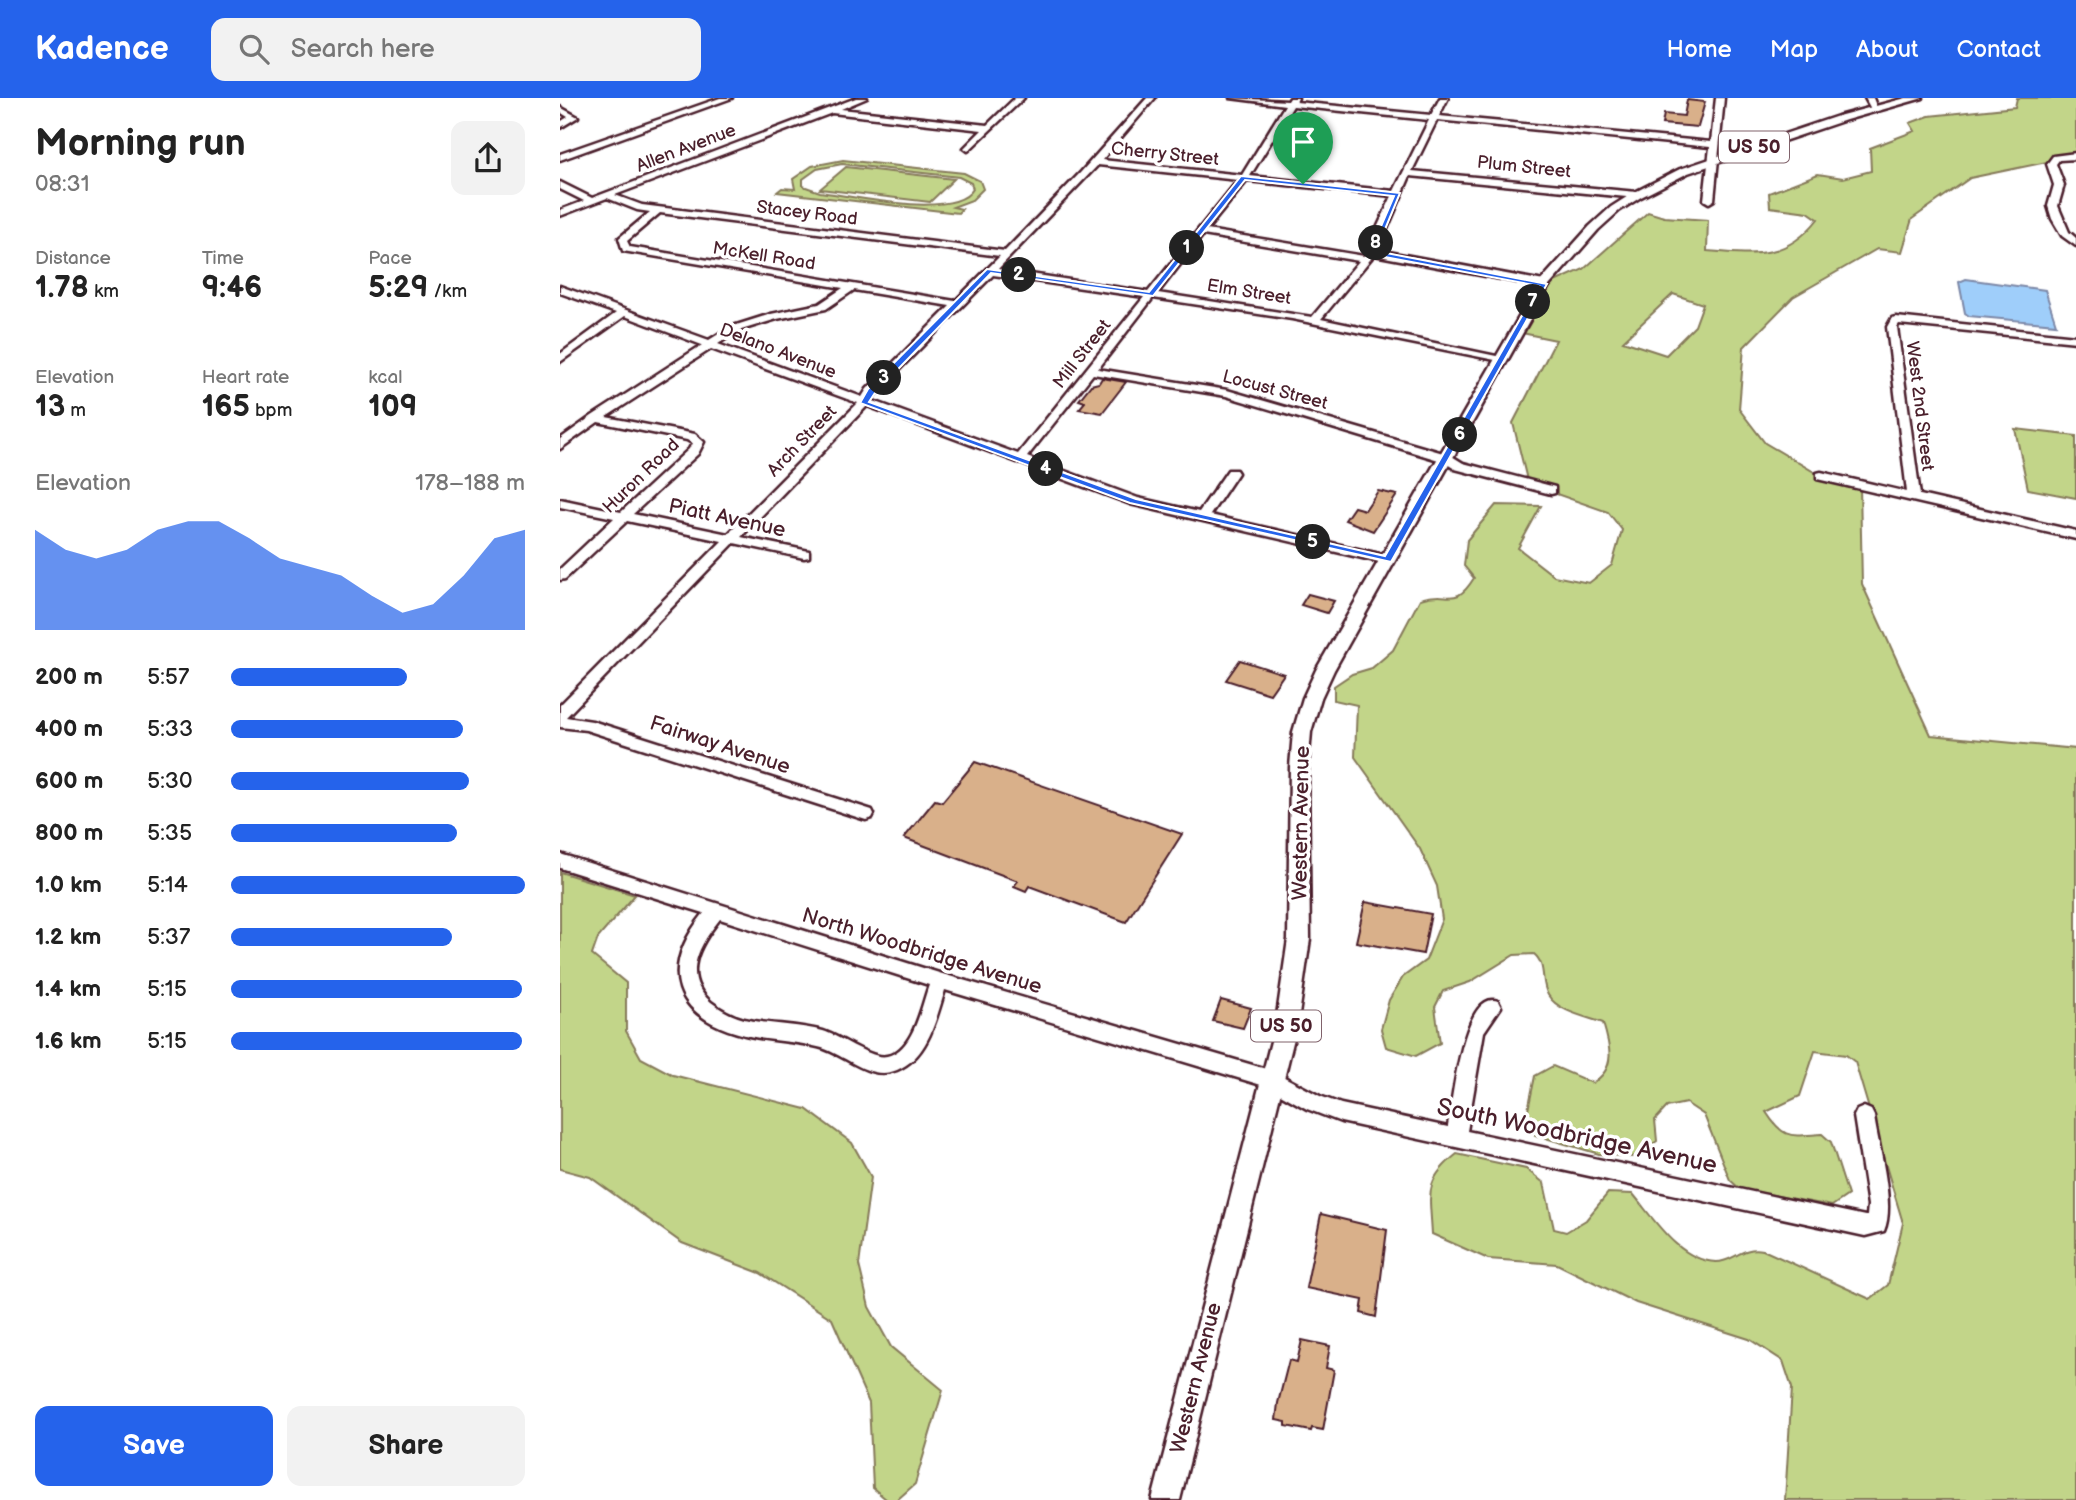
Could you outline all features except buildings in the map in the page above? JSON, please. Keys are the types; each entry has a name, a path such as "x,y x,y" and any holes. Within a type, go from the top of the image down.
{"main road":[{"name":"Western Avenue","path":"1166,1500 1287,1023 1300,939 1299,767 1302,732 1312,698 1325,670 1544,284 1594,228 1615,209 1660,181 1713,161 1875,109 1918,98"}],"street":[{"path":"560,157 728,98"},
{"name":"Allen Avenue","path":"560,213 863,98"},
{"path":"968,148 1020,98"},
{"name":"Arch Street","path":"560,714 864,403 871,391 955,304 1097,162 1152,98"},
{"path":"1234,98 1293,101 1435,118 1714,145"},
{"path":"1315,320 1369,255 1444,98"},
{"path":"1709,200 1719,98"},
{"path":"1869,98 1875,109"},
{"name":"Mill Street","path":"1020,460 1244,178 1293,101"},
{"path":"560,109 574,117 560,125"},
{"path":"829,111 989,128"},
{"path":"2076,156 2056,158 2051,164 2059,185 2053,206 2057,219 2065,234 2076,243"},
{"name":"Cherry Street","path":"1097,162 1398,194"},
{"name":"Plum Street","path":"1407,173 1637,195"},
{"path":"560,185 592,201"},
{"name":"Stacey Road","path":"607,195 629,205 658,211 1005,254"},
{"name":"McKell Road","path":"658,211 627,234 622,245 634,253 955,304"},
{"path":"1200,232 1369,255 1544,284"},
{"name":"Elm Street","path":"989,271 1315,320 1501,360"},
{"path":"560,445 709,343 753,322 822,307 851,288"},
{"name":"Delano Avenue","path":"562,291 1134,501 1388,559"},
{"path":"560,359 624,312"},
{"name":"West 2nd Street","path":"1914,497 1892,327 1896,320 2076,339"},
{"name":"Locust Street","path":"1092,371 1227,393 1446,458 1459,466 1551,490"},
{"name":"Huron Road","path":"560,576 694,451 698,442 691,437 596,418"},
{"path":"1201,518 1232,473"},
{"path":"1821,476 2076,535"},
{"name":"Piatt Avenue","path":"560,503 804,554"},
{"name":"Fairway Avenue","path":"560,722 587,725 866,814"},
{"name":"North Woodbridge Avenue","path":"560,861 939,981 1273,1080"},
{"path":"715,912 700,930 687,956 684,981 692,995 713,1014 747,1027 809,1036 837,1044 873,1063 890,1065 905,1057 919,1040 939,981"},
{"path":"1456,1136 1475,1029 1492,1007"},
{"name":"South Woodbridge Avenue","path":"1273,1080 1314,1103 1342,1113 1852,1223 1877,1224 1878,1205 1864,1116"}],"green space":[{"path":"2017,98 2076,98 2076,156 1970,178 1912,219 1902,252 1877,249 1793,297 1744,347 1739,409 1765,443 1821,476 1860,485 1862,584 1931,735 2076,749 2076,1500 1785,1500 1792,1388 1783,1361 1749,1339 1636,1303 1557,1264 1488,1259 1432,1234 1431,1189 1438,1172 1457,1154 1526,1169 1544,1183 1554,1229 1566,1232 1586,1220 1608,1193 1633,1194 1668,1237 1679,1247 1703,1260 1728,1260 1749,1250 1763,1250 1870,1299 1888,1285 1903,1223 1855,1062 1846,1055 1815,1051 1800,1096 1766,1112 1783,1132 1795,1135 1822,1134 1831,1142 1848,1195 1832,1206 1740,1189 1730,1180 1704,1115 1686,1103 1667,1107 1655,1120 1657,1141 1633,1157 1599,1154 1535,1135 1527,1115 1535,1076 1553,1066 1592,1083 1605,1071 1610,1056 1603,1023 1573,1013 1553,1001 1546,990 1541,963 1534,954 1514,955 1470,982 1443,991 1435,1007 1440,1043 1416,1056 1386,1047 1381,1029 1389,1000 1403,977 1426,960 1442,919 1437,886 1420,849 1355,757 1357,705 1334,700 1334,686 1352,674 1372,668 1393,650 1420,599 1456,596 1467,588 1474,578 1464,566 1467,540 1496,505 1541,506 1518,548 1554,576 1589,583 1612,565 1622,530 1608,512 1528,484 1513,423 1556,340 1522,333 1550,284 1584,269 1648,212 1664,217 1708,220 1707,251 1754,253 1781,248 1794,242 1818,219 1808,212 1770,207 1769,193 1818,174 1843,178 1871,171 1870,148 1915,131 1910,123 1929,116 2015,107","holes":["1673,294 1703,304 1695,326 1666,355 1623,341"]},
{"path":"843,160 964,173 980,181 983,189 972,200 953,207 962,209 958,213 777,192 782,188 795,189 793,179 812,166","holes":["842,164 959,177 971,183 973,189 963,198 925,205 855,198 803,186 803,179 817,169"]},
{"path":"846,167 954,179 930,202 820,189"},
{"path":"2015,429 2076,436 2076,498 2028,489"},
{"path":"560,872 635,895 598,938 592,955 626,983 626,1031 641,1058 673,1075 806,1109 852,1143 871,1177 859,1265 869,1307 891,1347 943,1390 915,1484 897,1500 887,1500 873,1488 869,1403 832,1319 760,1273 682,1243 590,1177 560,1169"}],"water":[{"path":"1966,279 2045,290 2056,324 1969,316 1965,313 1959,282"}],"route":[{"path":"1244,178 1303,184 1398,194 1372,252 1544,284 1388,559 1134,501 864,403 871,391 989,271 1150,295 1244,178"}]}
